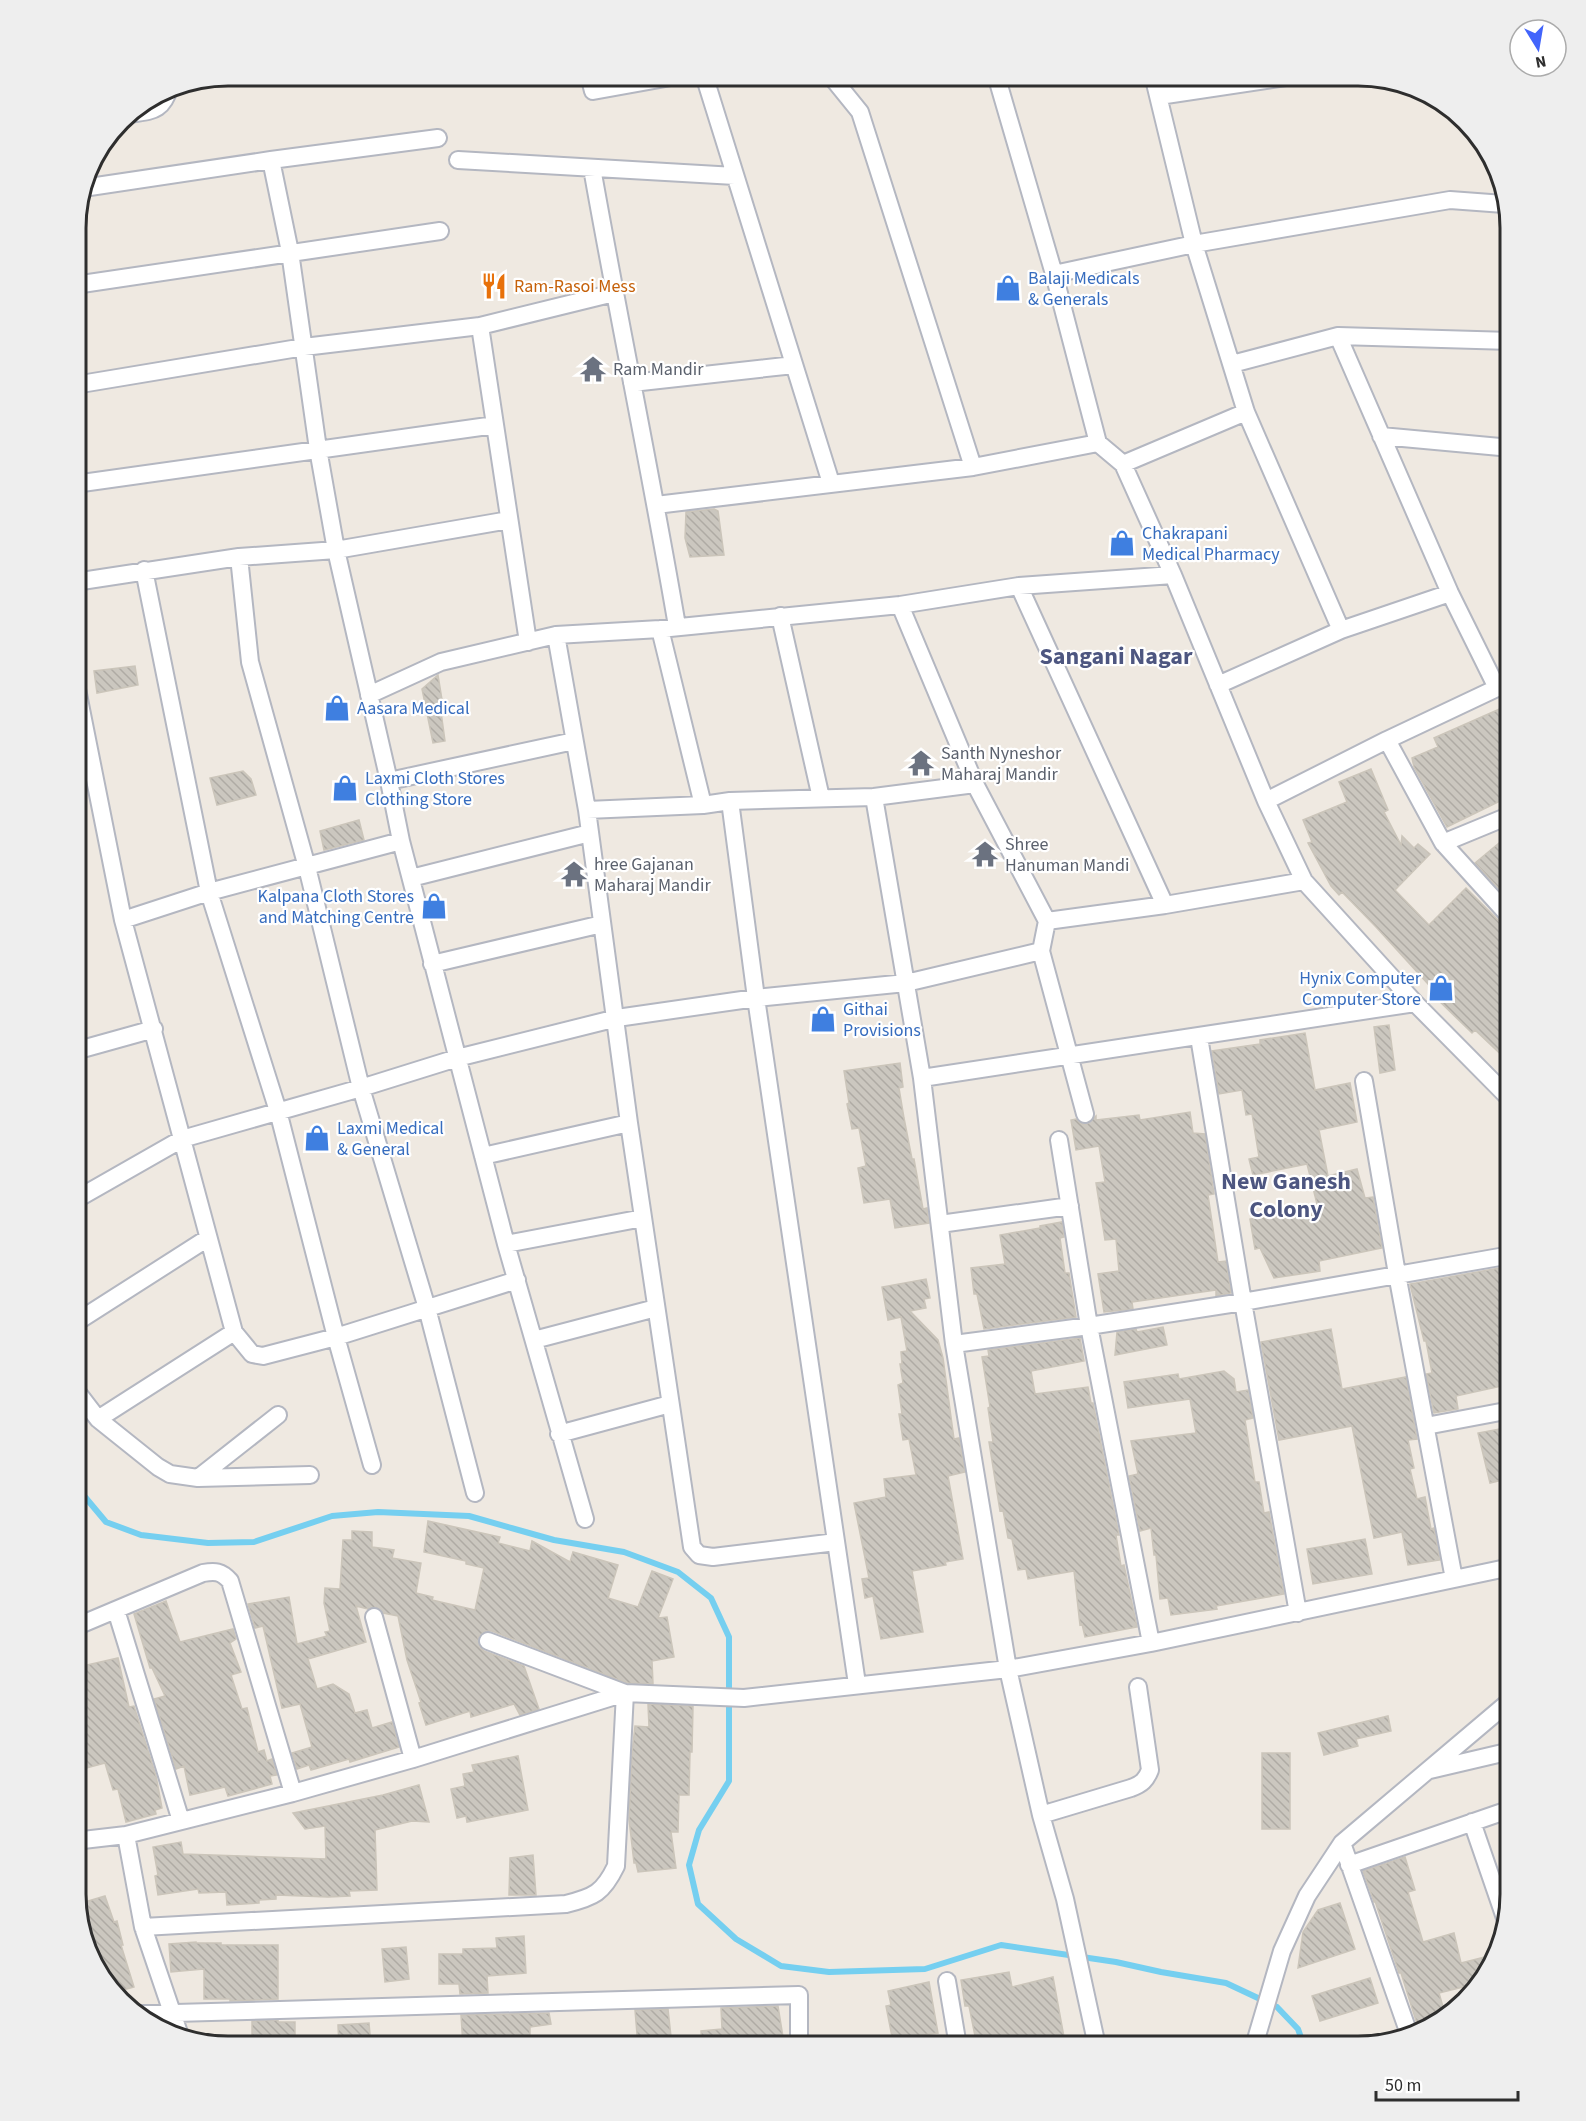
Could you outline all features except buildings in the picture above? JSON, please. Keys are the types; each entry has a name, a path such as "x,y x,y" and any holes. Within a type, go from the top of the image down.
{"street":[{"path":"592,85 593,91 624,85"},
{"path":"707,85 831,483"},
{"path":"839,86 860,112 973,467"},
{"path":"999,86 1054,274 1098,443 1123,464 1173,575 1266,801 1304,881 1415,1003 1500,1089"},
{"path":"1156,86 1194,244 1246,412 1341,630"},
{"path":"1159,96 1226,86"},
{"path":"145,111 160,106 166,99"},
{"path":"91,187 438,138"},
{"path":"271,160 290,252 318,449 336,550 401,841 506,1244 585,1520"},
{"path":"458,160 735,176"},
{"path":"592,168 656,505 668,628 703,805"},
{"path":"1054,274 1194,244 1450,200 1498,204"},
{"path":"86,283 440,231"},
{"path":"86,383 304,347 480,326 614,293"},
{"path":"480,326 528,642"},
{"path":"1232,364 1338,336 1500,341"},
{"path":"1338,336 1450,593 1500,679"},
{"path":"632,383 794,365"},
{"path":"1123,464 1246,412"},
{"path":"86,482 495,425"},
{"path":"1381,436 1500,447"},
{"path":"656,505 973,467 1098,443"},
{"path":"86,580 238,556 336,550 509,520"},
{"path":"238,556 250,662 307,867 361,1088 428,1308 476,1493"},
{"path":"144,570 209,892 278,1111 336,1337 372,1465"},
{"path":"369,694 441,662 556,635 668,628 900,605 1019,586 1173,575"},
{"path":"1019,586 1165,905"},
{"path":"1218,685 1341,630 1450,593"},
{"path":"900,605 975,784 1047,921 1041,951 1085,1113"},
{"path":"780,616 821,798"},
{"path":"556,635 587,810 629,1123 692,1547 699,1555 713,1557 836,1542"},
{"path":"1266,801 1386,740 1500,688"},
{"path":"86,733 123,920 234,1332 252,1354 263,1356 336,1337 517,1280"},
{"path":"1386,740 1443,843 1500,906"},
{"path":"389,781 574,741"},
{"path":"587,810 703,805 730,801 874,796 975,784"},
{"path":"874,796 922,1078 954,1344 1008,1669 1041,1815 1065,1899 1095,2036"},
{"path":"730,801 756,998 857,1684"},
{"path":"1443,843 1500,820"},
{"path":"411,878 590,833"},
{"path":"123,920 209,892 401,841"},
{"path":"1047,921 1165,905 1304,881"},
{"path":"432,964 602,924"},
{"path":"85,1194 182,1139 457,1058 616,1018 756,998 906,983 1041,951"},
{"path":"922,1078 1415,1003"},
{"path":"86,1048 154,1029"},
{"path":"1199,1037 1298,1613"},
{"path":"1364,1081 1397,1274 1454,1579"},
{"path":"483,1156 629,1123"},
{"path":"1059,1140 1089,1326 1151,1643"},
{"path":"940,1224 1070,1206"},
{"path":"506,1244 643,1218"},
{"path":"85,1316 208,1238"},
{"path":"954,1344 1243,1302 1500,1257"},
{"path":"534,1340 656,1308"},
{"path":"98,1419 234,1332"},
{"path":"85,1402 98,1419 170,1474 198,1478 310,1475"},
{"path":"559,1434 670,1404"},
{"path":"1426,1426 1500,1412"},
{"path":"198,1478 278,1415"},
{"path":"488,1641 625,1693 744,1698 1008,1669 1151,1643 1500,1569"},
{"path":"85,1623 203,1573 215,1571 224,1574 230,1581 294,1793"},
{"path":"116,1610 181,1821"},
{"path":"374,1617 414,1759"},
{"path":"1041,1815 1140,1785 1147,1778 1150,1770 1138,1687"},
{"path":"85,1840 126,1834 294,1793 414,1759 625,1693"},
{"path":"143,1927 566,1904 590,1898 609,1882 616,1866 625,1693"},
{"path":"1257,2036 1282,1951 1307,1896 1342,1843 1500,1709"},
{"path":"1425,1771 1500,1754"},
{"path":"1350,1865 1500,1813"},
{"path":"1472,1822 1500,1902"},
{"path":"126,1834 143,1927 177,2026"},
{"path":"1342,1843 1407,2027"},
{"path":"947,1981 956,2036"},
{"path":"151,2014 799,1995 798,2036"}],"waterway":[{"path":"85,1497 106,1522 141,1535 208,1543 254,1542 332,1516 378,1512 469,1516 554,1540 624,1552 678,1572 711,1598 729,1637 729,1781 699,1830 689,1865 698,1904 736,1939 781,1966 829,1972 925,1969 1001,1945 1116,1962 1226,1983 1277,2007 1298,2029 1300,2036"}],"place":[{"name":"Ram-Rasoi Mess","path":"494,286"},
{"name":"Balaji Medicals & Generals","path":"1008,288"},
{"name":"Ram Mandir","path":"593,369"},
{"name":"Chakrapani Medical Pharmacy","path":"1122,543"},
{"name":"Aasara Medical","path":"337,708"},
{"name":"Santh Nyneshor Maharaj Mandir","path":"921,763"},
{"name":"Laxmi Cloth Stores Clothing Store","path":"345,788"},
{"name":"Shree Hanuman Mandi","path":"985,854"},
{"name":"hree Gajanan Maharaj Mandir","path":"574,874"},
{"name":"Kalpana Cloth Stores and Matching Centre","path":"434,906"},
{"name":"Hynix Computer Computer Store","path":"1441,988"},
{"name":"Githai Provisions","path":"823,1019"},
{"name":"Laxmi Medical & General","path":"317,1138"}],"district":[{"name":"Sangani Nagar","path":"1116,656"},
{"name":"New Ganesh Colony","path":"1286,1195"}]}
